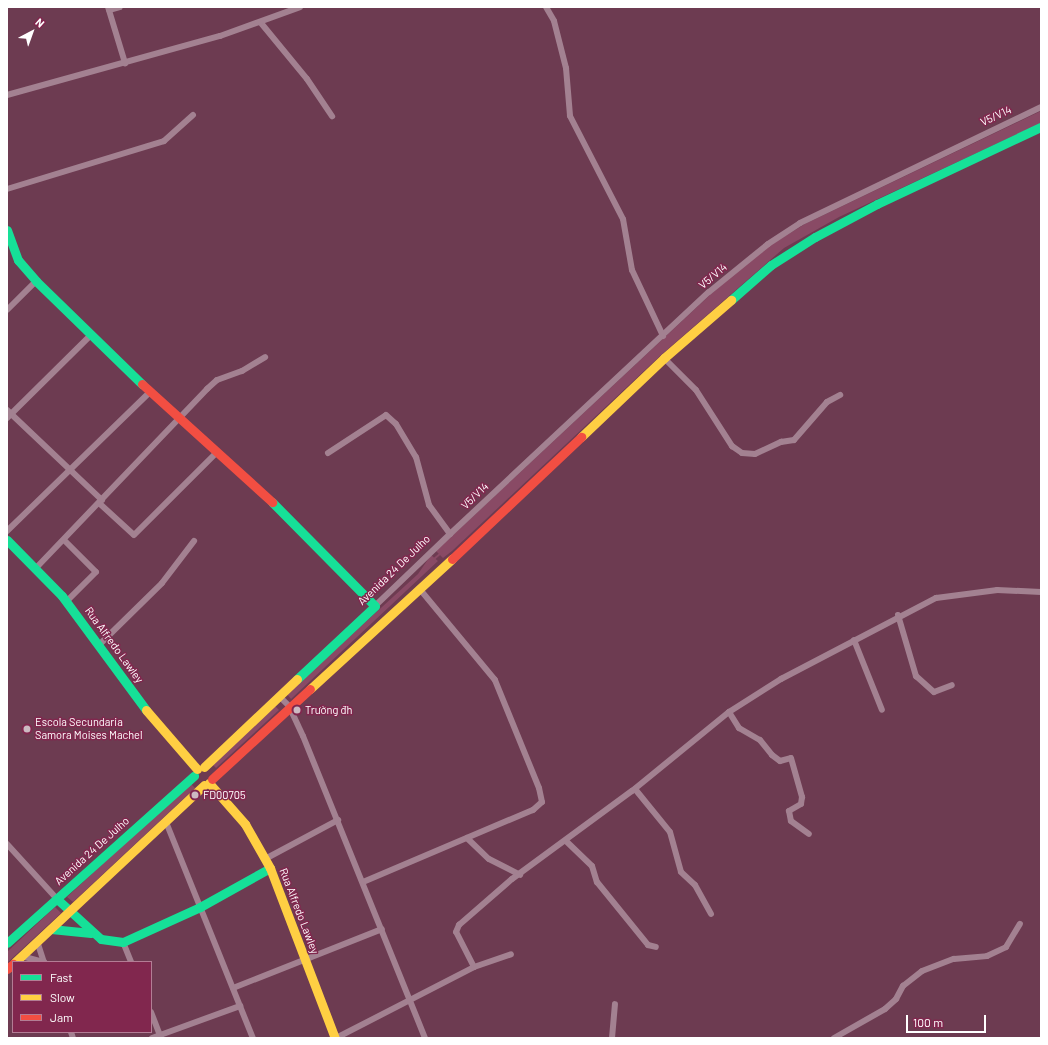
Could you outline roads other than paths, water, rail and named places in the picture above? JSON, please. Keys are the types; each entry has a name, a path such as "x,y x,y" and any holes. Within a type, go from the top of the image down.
{"street":[{"path":"120,7 109,9 125,62"},
{"path":"7,95 261,23 300,7"},
{"path":"546,7 554,21 566,68 570,116 623,219 632,270 663,336"},
{"path":"261,23 307,79 332,116"},
{"name":"V5/V14","path":"450,534 663,336 768,244 800,223 1041,107"},
{"path":"7,189 164,141 193,115"},
{"path":"16,961 289,706 524,492 664,358 771,265 810,239 930,178 1041,127"},
{"path":"7,230 18,260 36,280 150,392 218,452 375,606"},
{"path":"7,310 36,280"},
{"path":"91,335 8,414 71,471 134,535 218,452"},
{"path":"36,568 101,502 216,380 242,371 265,356"},
{"path":"664,358 689,382 713,414 732,446 742,453 755,454 781,442 794,440 827,402 840,395"},
{"path":"7,531 71,471 150,392"},
{"path":"328,454 386,414 396,424 416,457 429,505 450,534"},
{"name":"Avenida 24 De Julho","path":"7,944 198,771 450,534"},
{"name":"Rua Alfredo Lawley","path":"7,540 67,601 154,720 198,771"},
{"path":"64,540 96,572 67,601"},
{"path":"99,645 162,583 194,541"},
{"path":"363,882 533,810 542,802 542,796 495,680 418,588"},
{"path":"474,967 456,928 520,875 635,789 729,712 781,679 898,615 944,596 997,590 1041,592"},
{"path":"898,615 916,676 934,692 952,685"},
{"path":"854,640 882,710"},
{"path":"279,696 289,706 338,820 425,1038"},
{"path":"729,712 739,728 760,740 776,758 780,761 790,758 802,798 801,804 789,813 793,824 804,828 808,834"},
{"path":"198,771 210,771 208,782 197,783 198,771"},
{"name":"Rua Alfredo Lawley","path":"208,782 244,824 270,868 336,1038"},
{"path":"635,789 670,832 681,872 695,885 712,914"},
{"path":"265,859 338,820"},
{"path":"166,822 253,1038"},
{"path":"467,838 489,859 520,875"},
{"path":"566,841 592,866 597,882 648,945 656,947"},
{"path":"7,844 57,899 91,933 107,942 123,942 200,906 270,868"},
{"path":"834,1038 885,1009 896,999 903,986 922,971 954,959 987,956 1006,947 1020,924"},
{"path":"51,929 91,933"},
{"path":"233,988 305,961 382,929"},
{"path":"37,942 44,961"},
{"path":"123,942 131,961"},
{"path":"336,1038 411,1001 474,967 511,954"},
{"path":"612,1038 615,1004"},
{"path":"152,1038 240,1006"},
{"path":"152,1014 161,1036"}],"waterway":[{"path":"433,560 441,553"}],"place":[{"name":"Trường đh","path":"297,710"},
{"name":"Escola Secundaria Samora Moises Machel","path":"27,729"},
{"name":"FD00705","path":"195,795"}]}
